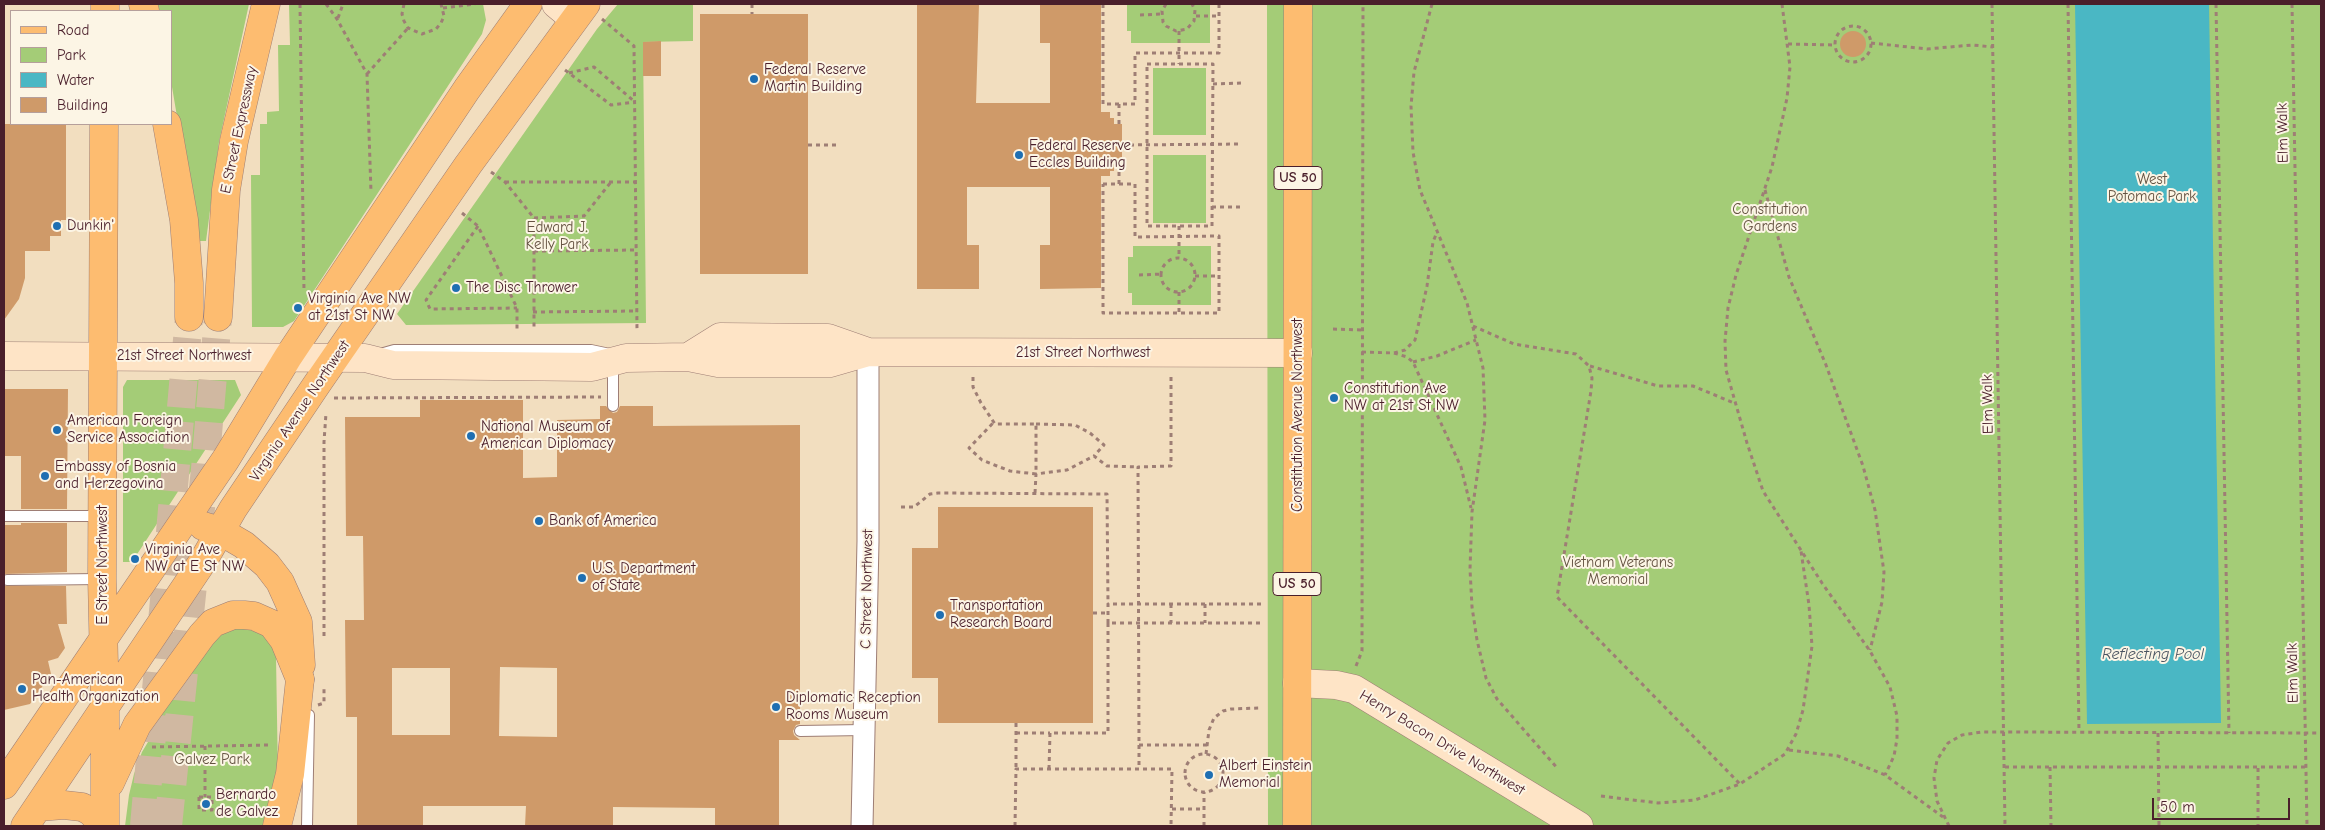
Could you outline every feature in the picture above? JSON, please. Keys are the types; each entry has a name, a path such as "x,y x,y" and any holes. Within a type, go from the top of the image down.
{"main road":[{"name":"E Street Expressway","path":"218,317 226,190 234,141 266,4"},
{"path":"4,786 226,459 288,357 488,58 528,4"},
{"name":"Constitution Avenue Northwest","path":"1298,4 1298,826"},
{"name":"Virginia Avenue Northwest","path":"32,817 336,357 468,165 579,11"},
{"name":"E Street Northwest","path":"104,125 102,579 105,826"},
{"path":"167,125 184,220 189,283 189,317"},
{"path":"184,522 220,531 244,545 261,559 285,590 299,628 310,692 277,826"},
{"path":"105,794 137,725 202,635 213,623 233,615 244,615 254,616 272,624 284,640 310,692"},
{"path":"32,817 64,805 90,811 105,826"}],"street":[{"name":"21st Street Northwest","path":"4,356 336,357 365,358 394,365 592,367 619,360 688,357 718,363 830,363 868,352 1298,353"},
{"name":"C Street Northwest","path":"862,826 868,352"},
{"name":"Henry Bacon Drive Northwest","path":"1298,682 1336,685 1354,689 1579,826"}],"lane":[{"path":"613,402 619,360"},
{"path":"4,516 102,516"},
{"path":"7,580 102,579"},
{"path":"307,826 310,692"},
{"path":"800,731 864,730"}],"path":[{"path":"300,4 304,296"},
{"path":"326,4 337,19 367,74 372,195"},
{"path":"337,19 343,4"},
{"path":"404,4 402,14 408,28 422,34 429,33 441,24 443,8 441,4"},
{"path":"443,8 475,4"},
{"path":"752,4 752,14"},
{"path":"1103,4 1103,104 1135,104 1134,52 1219,52 1219,4"},
{"path":"1166,4 1162,14 1166,26 1179,31 1191,26 1196,16 1192,4"},
{"path":"1356,666 1362,651 1363,4"},
{"path":"1432,4 1414,72 1411,106 1413,152 1418,180 1437,232 1467,303 1483,368 1485,420 1472,512 1472,607 1486,678 1497,699 1558,769"},
{"path":"1782,4 1790,67 1787,98 1780,136 1736,276 1728,308 1725,341 1726,370 1763,490 1800,550 1870,651 1890,686 1897,716 1897,739 1894,756 1885,776"},
{"name":"Elm Walk","path":"1992,4 2005,826"},
{"path":"2068,4 2080,732"},
{"path":"2216,4 2229,733"},
{"name":"Elm Walk","path":"2292,4 2307,826"},
{"path":"579,11 634,46 638,250 637,330"},
{"path":"1140,15 1162,14"},
{"path":"1196,16 1219,16"},
{"path":"1852,26 1863,28 1867,32 1871,43 1869,54 1860,61 1854,62 1843,59 1835,45 1838,34 1847,27 1852,26"},
{"path":"367,74 408,28"},
{"path":"1179,31 1179,64"},
{"path":"1871,43 1927,49 1972,45 1993,47"},
{"path":"1788,44 1835,45"},
{"path":"1147,64 1213,64 1213,84 1212,226 1147,226 1147,64"},
{"path":"569,73 594,67 635,102"},
{"path":"564,70 611,105 635,102"},
{"path":"1213,84 1241,83"},
{"path":"1119,104 1119,124"},
{"path":"1122,145 1241,144"},
{"path":"808,145 840,145"},
{"path":"1119,166 1119,184"},
{"path":"491,172 504,182 534,218 534,329"},
{"path":"504,182 636,182"},
{"path":"534,218 584,216 611,182"},
{"path":"1103,184 1119,184 1135,184 1135,237 1219,236 1219,313 1103,313 1103,184"},
{"path":"1764,188 1789,277 1826,365 1862,466 1875,510 1884,572 1877,632 1870,651"},
{"path":"1212,207 1242,207"},
{"path":"462,213 478,226 517,308 517,329"},
{"path":"478,226 426,300 430,309 517,308"},
{"path":"1179,226 1179,258"},
{"path":"1362,352 1406,350 1415,340 1428,286 1433,242 1437,232"},
{"path":"534,251 638,250"},
{"path":"1179,258 1188,261 1192,266 1195,276 1191,286 1179,292 1166,287 1162,274 1168,262 1179,258"},
{"path":"1140,274 1162,274"},
{"path":"1195,276 1219,276"},
{"path":"1179,292 1179,313"},
{"path":"533,312 638,311"},
{"path":"1473,326 1514,344 1576,354 1589,366 1658,386 1693,386 1735,404"},
{"path":"1333,329 1362,330"},
{"path":"1412,362 1437,356 1476,340"},
{"path":"1394,352 1407,357 1412,362 1461,467 1472,512"},
{"path":"1589,366 1592,378 1591,391 1557,597 1740,784"},
{"path":"973,377 974,387 981,403 994,422 995,424 1075,425 1090,433 1104,445 1094,456 1067,470 1036,474 997,466 982,460 969,448 994,422"},
{"path":"1094,456 1107,466 1171,466 1172,377"},
{"path":"334,398 613,402"},
{"path":"324,645 324,442 327,407"},
{"path":"1035,493 1036,424"},
{"path":"1138,467 1138,769"},
{"path":"901,507 914,506 930,494 938,493 1107,494 1108,733 1016,733"},
{"path":"1601,796 1667,802 1695,800 1740,784 1789,750 1803,710 1812,646 1809,604 1800,550"},
{"path":"1108,604 1261,604"},
{"path":"1172,604 1172,623"},
{"path":"1205,604 1205,623"},
{"path":"1093,613 1108,613"},
{"path":"1108,623 1261,623"},
{"path":"1206,754 1209,730 1214,718 1223,711 1259,708"},
{"path":"1015,826 1016,723"},
{"path":"1949,826 1943,817 1937,801 1934,778 1937,760 1948,743 1962,735 1982,732 2321,733"},
{"path":"1049,769 1050,733"},
{"path":"2158,733 2159,826"},
{"path":"146,747 270,745"},
{"path":"205,746 205,797"},
{"path":"1138,746 1206,746"},
{"path":"1789,750 1838,756 1885,776 1943,817"},
{"path":"1206,754 1217,758 1221,763 1224,776 1218,786 1204,792 1190,787 1185,776 1188,763 1192,758 1206,754"},
{"path":"2005,767 2306,767"},
{"path":"2050,767 2051,826"},
{"path":"2258,768 2258,826"},
{"path":"1016,769 1172,769 1172,826"},
{"path":"1204,792 1204,826"},
{"path":"198,797 205,797 212,797 212,810 198,810 198,797"},
{"path":"1172,809 1204,809"}],"green space":[{"path":"155,4 249,4 219,142 206,241 198,241 172,87 172,10 157,10"},
{"path":"289,4 483,4 486,20 482,34 294,321 283,327 252,327 251,175 260,175 260,124 267,124 267,112 279,111 278,45 290,45"},
{"name":"Edward J. Kelly Park","path":"618,4 693,4 693,41 643,42 646,323 406,325 397,314 597,29"},
{"path":"1127,4 1210,4 1210,43 1131,43 1131,31 1127,31"},
{"path":"1267,4 2321,4 2321,826 1268,826"},
{"path":"1153,68 1206,68 1206,135 1153,135"},
{"path":"1153,155 1206,155 1206,223 1153,223"},
{"path":"1133,246 1211,246 1211,305 1132,305 1132,293 1128,293 1128,257 1133,257"},
{"path":"127,380 235,380 241,395 132,562 123,562 123,387"},
{"name":"Galvez Park","path":"254,626 272,643 276,657 278,777 263,826 125,826 134,774 148,742 141,738 216,637 234,627"}],"water":[{"name":"Reflecting Pool","path":"2075,4 2209,4 2221,723 2087,724"}],"building":[{"name":"Federal Reserve Eccles Building","path":"917,4 979,4 976,103 1050,103 1050,43 1040,43 1040,4 1101,4 1101,112 1110,112 1110,118 1114,118 1114,124 1122,124 1122,166 1114,166 1114,171 1110,171 1110,176 1101,176 1101,288 1040,289 1040,245 1050,245 1050,187 967,187 967,245 979,245 979,289 917,289"},
{"name":"Federal Reserve Martin Building","path":"700,14 808,14 808,274 700,274"},
{"path":"1853,31 1862,35 1866,44 1862,53 1853,57 1844,53 1840,44 1844,35"},
{"path":"661,41 661,76 643,76 643,42"},
{"path":"4,124 66,125 66,220 61,220 61,236 50,236 50,251 25,251 25,278 19,299 4,320"},
{"path":"4,389 68,389 67,509 21,509 21,456 4,456"},
{"name":"U.S. Department of State","path":"420,400 523,400 523,478 557,477 557,420 600,419 600,406 606,406 613,413 617,412 620,406 653,406 653,426 800,425 800,724 796,725 793,731 794,735 800,740 779,740 779,826 715,826 715,808 613,807 613,826 525,826 526,806 423,806 423,826 357,826 357,717 346,717 345,620 364,620 363,536 346,536 345,417 420,417","holes":["500,667 557,668 557,737 499,736","392,668 450,668 450,735 392,735"]},
{"path":"938,507 1093,507 1093,723 938,723 938,678 912,678 912,548 938,548"},
{"path":"21,523 67,523 67,572 4,574 4,525 21,525"},
{"path":"4,586 66,586 67,624 58,624 65,648 58,658 48,661 51,674 30,704 4,710"}],"tunnel":[{"path":"144,826 189,317"},
{"path":"168,826 205,469 218,317"}],"place":[{"name":"Federal Reserve Martin Building","path":"754,79"},
{"name":"Federal Reserve Eccles Building","path":"1019,155"},
{"name":"Dunkin'","path":"57,226"},
{"name":"The Disc Thrower","path":"456,288"},
{"name":"Virginia Ave NW at 21st St NW","path":"298,308"},
{"name":"Constitution Ave NW at 21st St NW","path":"1334,398"},
{"name":"American Foreign Service Association","path":"57,430"},
{"name":"National Museum of American Diplomacy","path":"471,436"},
{"name":"Embassy of Bosnia and Herzegovina","path":"45,476"},
{"name":"Bank of America","path":"539,521"},
{"name":"Virginia Ave NW at E St NW","path":"135,559"},
{"name":"U.S. Department of State","path":"582,578"},
{"name":"Transportation Research Board","path":"940,615"},
{"name":"Pan-American Health Organization","path":"22,689"},
{"name":"Diplomatic Reception Rooms Museum","path":"776,707"},
{"name":"Albert Einstein Memorial","path":"1209,775"},
{"name":"Bernardo de Galvez","path":"206,804"}],"park label":[{"name":"West Potomac Park","path":"2152,188"},
{"name":"Constitution Gardens","path":"1770,218"},
{"name":"Vietnam Veterans Memorial","path":"1618,572"}]}
